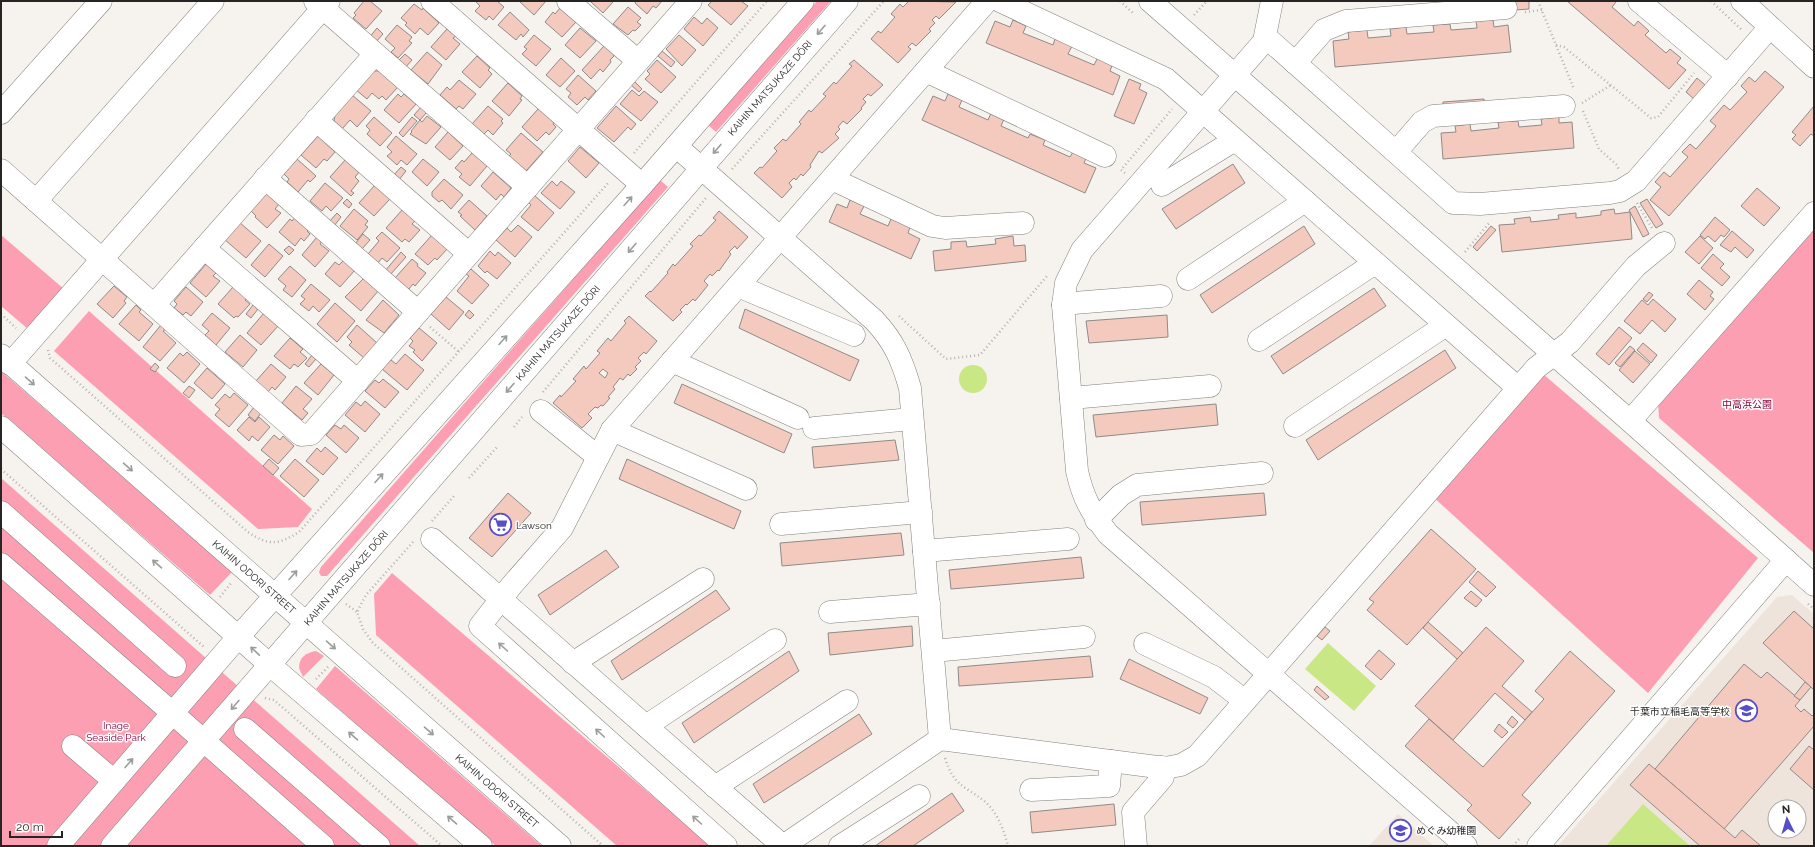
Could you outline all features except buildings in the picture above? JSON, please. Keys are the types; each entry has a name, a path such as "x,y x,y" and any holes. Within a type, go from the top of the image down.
{"street":[{"path":"1,113 101,1"},
{"path":"36,201 212,1"},
{"path":"432,1 642,185"},
{"path":"568,1 638,61"},
{"path":"58,846 239,636 642,185 802,1"},
{"name":"KAIHIN MATSUKAZE DŌRI","path":"112,846 847,1"},
{"path":"726,846 480,626 501,599 562,528 612,430 987,1"},
{"path":"1000,1 1166,79 1518,388"},
{"path":"1150,1 1630,421 1814,585"},
{"path":"1272,1 1265,36 1453,203 1480,204 1620,191 1636,181 1770,27"},
{"path":"1639,1 1728,76"},
{"path":"1742,1 1814,67"},
{"path":"1,170 301,435 311,434 579,129 688,2"},
{"path":"6,359 102,259 322,3 375,54 528,187"},
{"path":"1295,63 1324,30 1346,21 1506,8"},
{"path":"1267,38 1082,250 1066,283 1063,305 1070,398 1077,471 1081,493 1096,520 1108,534 1466,846"},
{"path":"154,305 375,54"},
{"path":"926,70 1106,156"},
{"path":"1396,152 1422,122 1433,116 1564,106"},
{"path":"316,120 469,254"},
{"path":"1162,185 1235,140"},
{"path":"676,146 874,320 889,336 905,371 910,388 942,746"},
{"path":"265,178 417,313"},
{"path":"832,179 932,226 945,228 1023,223"},
{"path":"1188,279 1305,201"},
{"path":"1630,421 1814,213"},
{"path":"432,539 783,846 942,746 1162,767 1182,765 1197,756 1536,368 1552,354 1570,342 1636,266 1664,243"},
{"path":"204,248 358,381"},
{"path":"1259,340 1375,262"},
{"path":"738,286 854,335"},
{"path":"1063,305 1161,296"},
{"path":"1295,426 1446,325"},
{"name":"KAIHIN ODORI STREET","path":"6,359 560,846"},
{"path":"672,361 806,423 912,419"},
{"path":"1070,398 1210,386"},
{"path":"535,407 598,457"},
{"path":"1,427 270,665 481,846"},
{"path":"612,430 746,489"},
{"path":"1096,520 1121,495 1137,485 1262,473"},
{"path":"1,512 175,666"},
{"path":"781,524 921,512"},
{"path":"924,551 1068,539"},
{"path":"1531,840 1786,560"},
{"path":"1,564 323,846"},
{"path":"574,663 703,579"},
{"path":"830,612 929,604"},
{"path":"933,651 1084,637"},
{"path":"646,726 775,640"},
{"path":"1145,644 1214,677 1245,701"},
{"path":"716,787 847,701"},
{"path":"245,729 379,846"},
{"path":"73,746 114,781"},
{"path":"1032,790 1109,786 1111,761"},
{"path":"1136,846 1133,812 1163,778 1162,767"},
{"path":"840,846 919,796"}],"path":[{"path":"631,156 767,1"},
{"path":"733,177 732,170 736,164 884,1"},
{"path":"1194,16 1207,1"},
{"path":"1711,1 1747,34"},
{"path":"1556,45 1564,47 1651,118 1658,117 1694,73"},
{"path":"1564,106 1586,102 1611,85"},
{"path":"48,349 50,358 248,532 263,542 285,541 299,532 460,352 609,181"},
{"path":"514,428 535,407 707,196 711,195"},
{"path":"1637,202 1658,239 1664,243"},
{"path":"417,313 460,352"},
{"path":"1,314 18,331"},
{"path":"469,478 498,446"},
{"path":"1,469 208,651"},
{"path":"217,600 236,577"},
{"path":"357,612 366,595 372,588"},
{"path":"343,602 357,612 363,629 372,642 603,846"},
{"path":"312,683 332,662"},
{"path":"263,698 274,700 442,846"},
{"path":"942,746 949,771 967,791 984,801 998,820 1008,846"},
{"path":"1513,846 1531,840"}],"shaded area":[{"path":"973,365 983,369 987,379 983,389 973,393 963,389 959,379 963,369"},
{"name":"千葉市立稲毛高等学校","path":"1792,595 1814,614 1814,846 1558,846 1777,597"},
{"path":"1328,643 1376,686 1354,711 1305,669"},
{"path":"1643,804 1690,846 1607,845"},
{"name":"めぐみ幼稚園","path":"1398,814 1434,846 1369,846"}],"green space":[{"path":"817,1 831,1 716,132 708,125"},
{"path":"660,180 668,187 327,576 321,576 319,572 321,567"},
{"name":"中高浜公園","path":"1814,226 1814,553 1659,418 1658,402"},
{"path":"1,235 64,289 28,329 1,306"},
{"path":"89,311 312,509 298,527 258,529 54,351"},
{"path":"1536,368 1758,558 1648,693 1419,484"},
{"path":"1,371 232,572 210,595 1,413"},
{"name":"Inage Seaside Park","path":"1,478 420,846 1,846"},
{"path":"392,573 711,846 617,846 376,635 374,594"},
{"path":"316,651 324,656 303,677 299,668 300,661 306,654"},
{"path":"335,666 542,846 496,846 316,689"}],"place":[{"name":"Lawson","path":"500,525"},
{"name":"千葉市立稲毛高等学校","path":"1746,711"},
{"name":"めぐみ幼稚園","path":"1400,830"}]}
